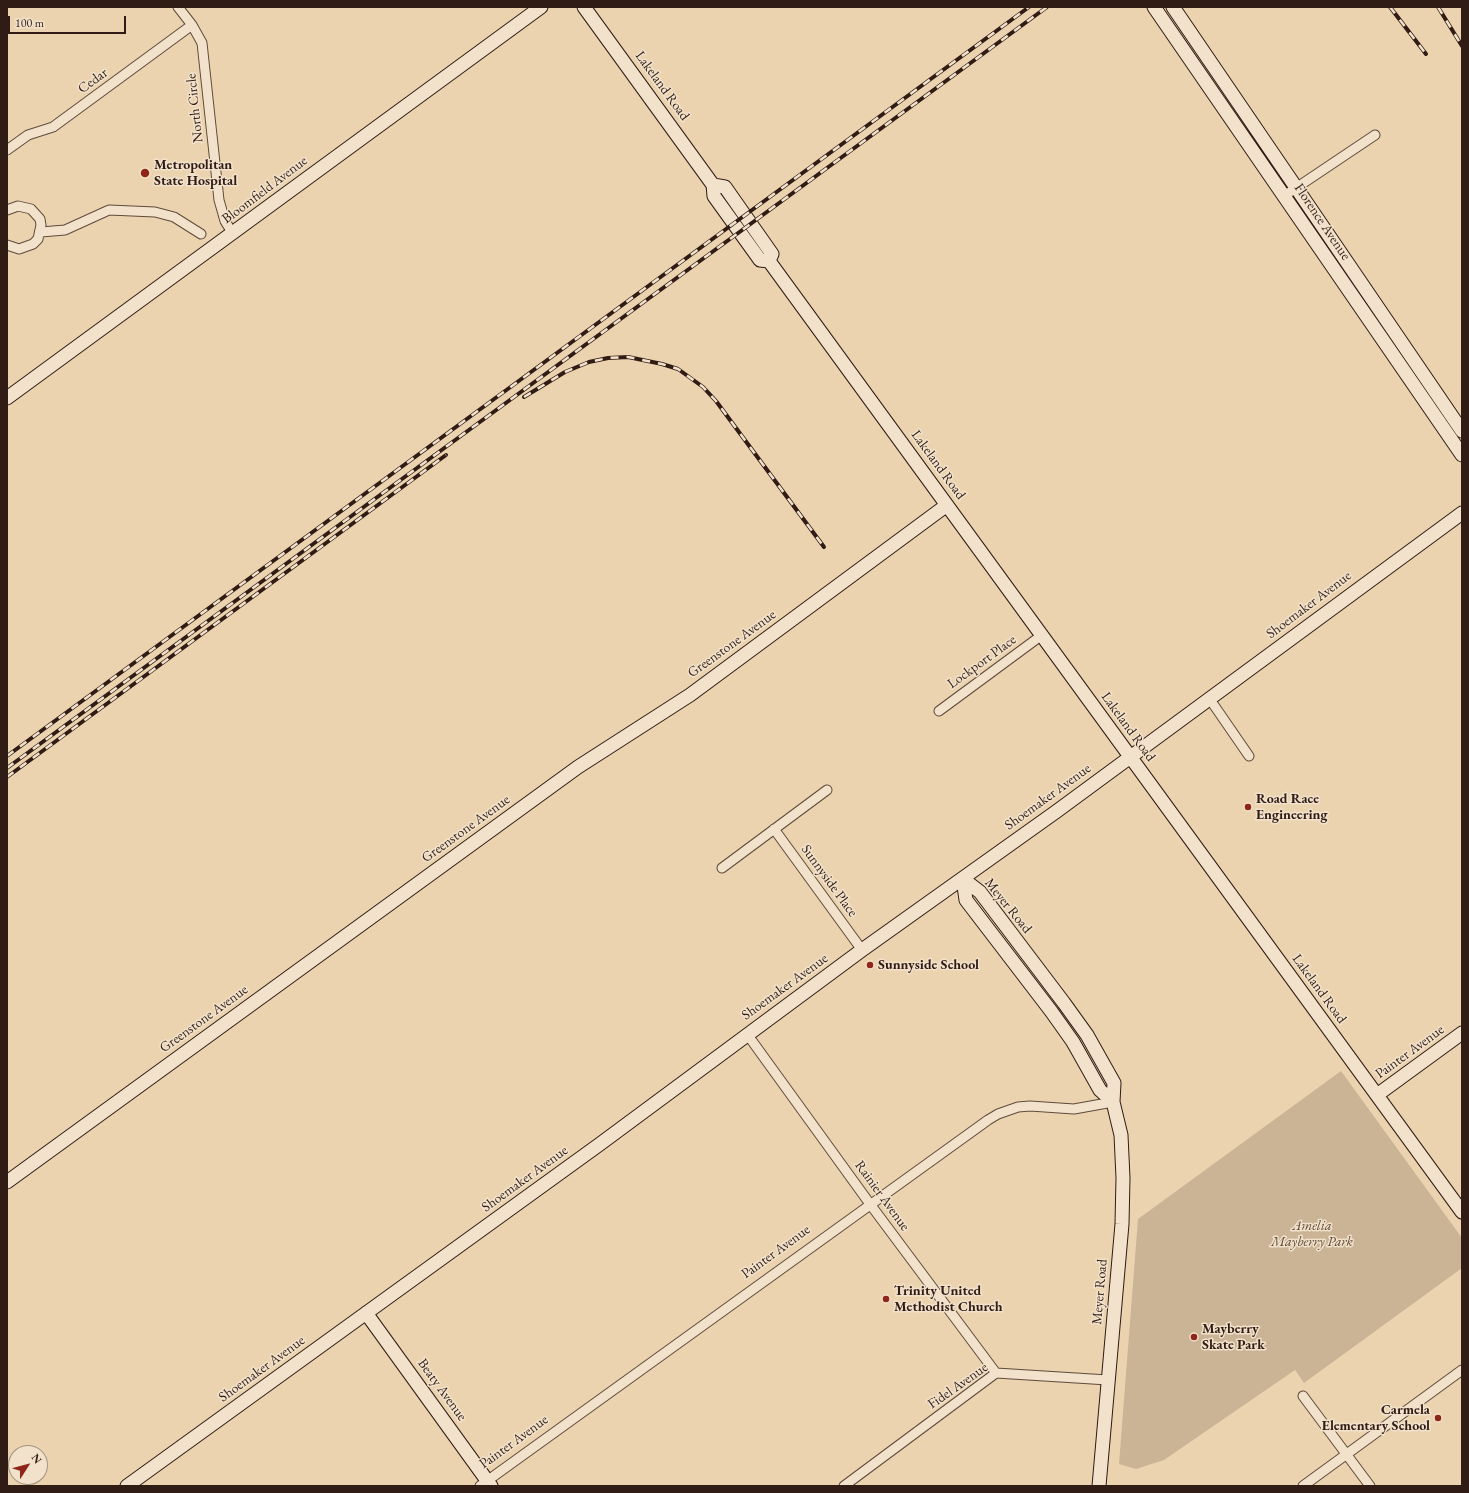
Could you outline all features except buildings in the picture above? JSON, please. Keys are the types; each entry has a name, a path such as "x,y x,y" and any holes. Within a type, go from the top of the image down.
{"main road":[{"name":"Bloomfield Avenue","path":"7,398 233,234 386,119 541,7"},
{"name":"Lakeland Road","path":"584,7 714,185 725,187 772,254 769,261 1462,1212"},
{"name":"Florence Avenue","path":"1154,7 1284,196 1409,366 1462,431"},
{"name":"Florence Avenue","path":"1173,7 1296,188 1409,366 1462,455"},
{"name":"Greenstone Avenue","path":"7,1182 578,767 690,695 947,505"},
{"name":"Shoemaker Avenue","path":"127,1486 600,1144 747,1034 963,879 1462,513"},
{"name":"Meyer Road","path":"963,879 980,892 1064,1003 1087,1035 1114,1083 1113,1102 1121,1135 1123,1178 1122,1224 1099,1486"},
{"name":"Meyer Road","path":"963,879 966,900 1074,1042 1100,1090 1113,1102"},
{"path":"1051,1011 1064,1003"},
{"name":"Painter Avenue","path":"1377,1096 1462,1033"},
{"name":"Beaty Avenue","path":"366,1313 486,1484"}],"street":[{"name":"North Circle","path":"178,7 192,25 202,43 219,200 225,221 233,234"},
{"name":"Cedar","path":"7,150 28,135 53,127 192,25"},
{"path":"1284,196 1375,135"},
{"path":"7,210 18,206 31,209 40,219 41,232 38,239 27,248 19,249 7,245"},
{"path":"41,232 65,230 109,210 155,212 174,217 201,234"},
{"name":"Lockport Place","path":"939,711 1042,635"},
{"path":"1208,698 1249,756"},
{"path":"722,868 827,790"},
{"name":"Sunnyside Place","path":"774,829 862,950"},
{"name":"Rainier Avenue","path":"747,1034 870,1204 996,1373"},
{"name":"Painter Avenue","path":"486,1484 952,1144 998,1114 1018,1107 1030,1106 1074,1109 1113,1102"},
{"path":"1303,1486 1462,1370"},
{"name":"Fidel Avenue","path":"844,1486 996,1373 1108,1380"},
{"path":"1304,1396 1370,1486"}],"green space":[{"name":"Amelia Mayberry Park","path":"1341,1071 1462,1238 1462,1268 1304,1383 1295,1370 1164,1460 1136,1469 1119,1464 1138,1219"}],"railway":[{"path":"7,756 1029,7"},
{"path":"7,768 1047,7"},
{"path":"1390,7 1426,54"},
{"path":"1438,7 1462,46"},
{"path":"524,397 565,372 589,362 608,358 628,357 678,369 703,387 716,401 824,547"},
{"path":"7,777 446,455"}],"place":[{"name":"Metropolitan State Hospital","path":"145,173"},
{"name":"Road Race Engineering","path":"1248,807"},
{"name":"Sunnyside School","path":"870,965"},
{"name":"Trinity United Methodist Church","path":"886,1299"},
{"name":"Mayberry Skate Park","path":"1194,1337"},
{"name":"Carmela Elementary School","path":"1438,1418"}]}
